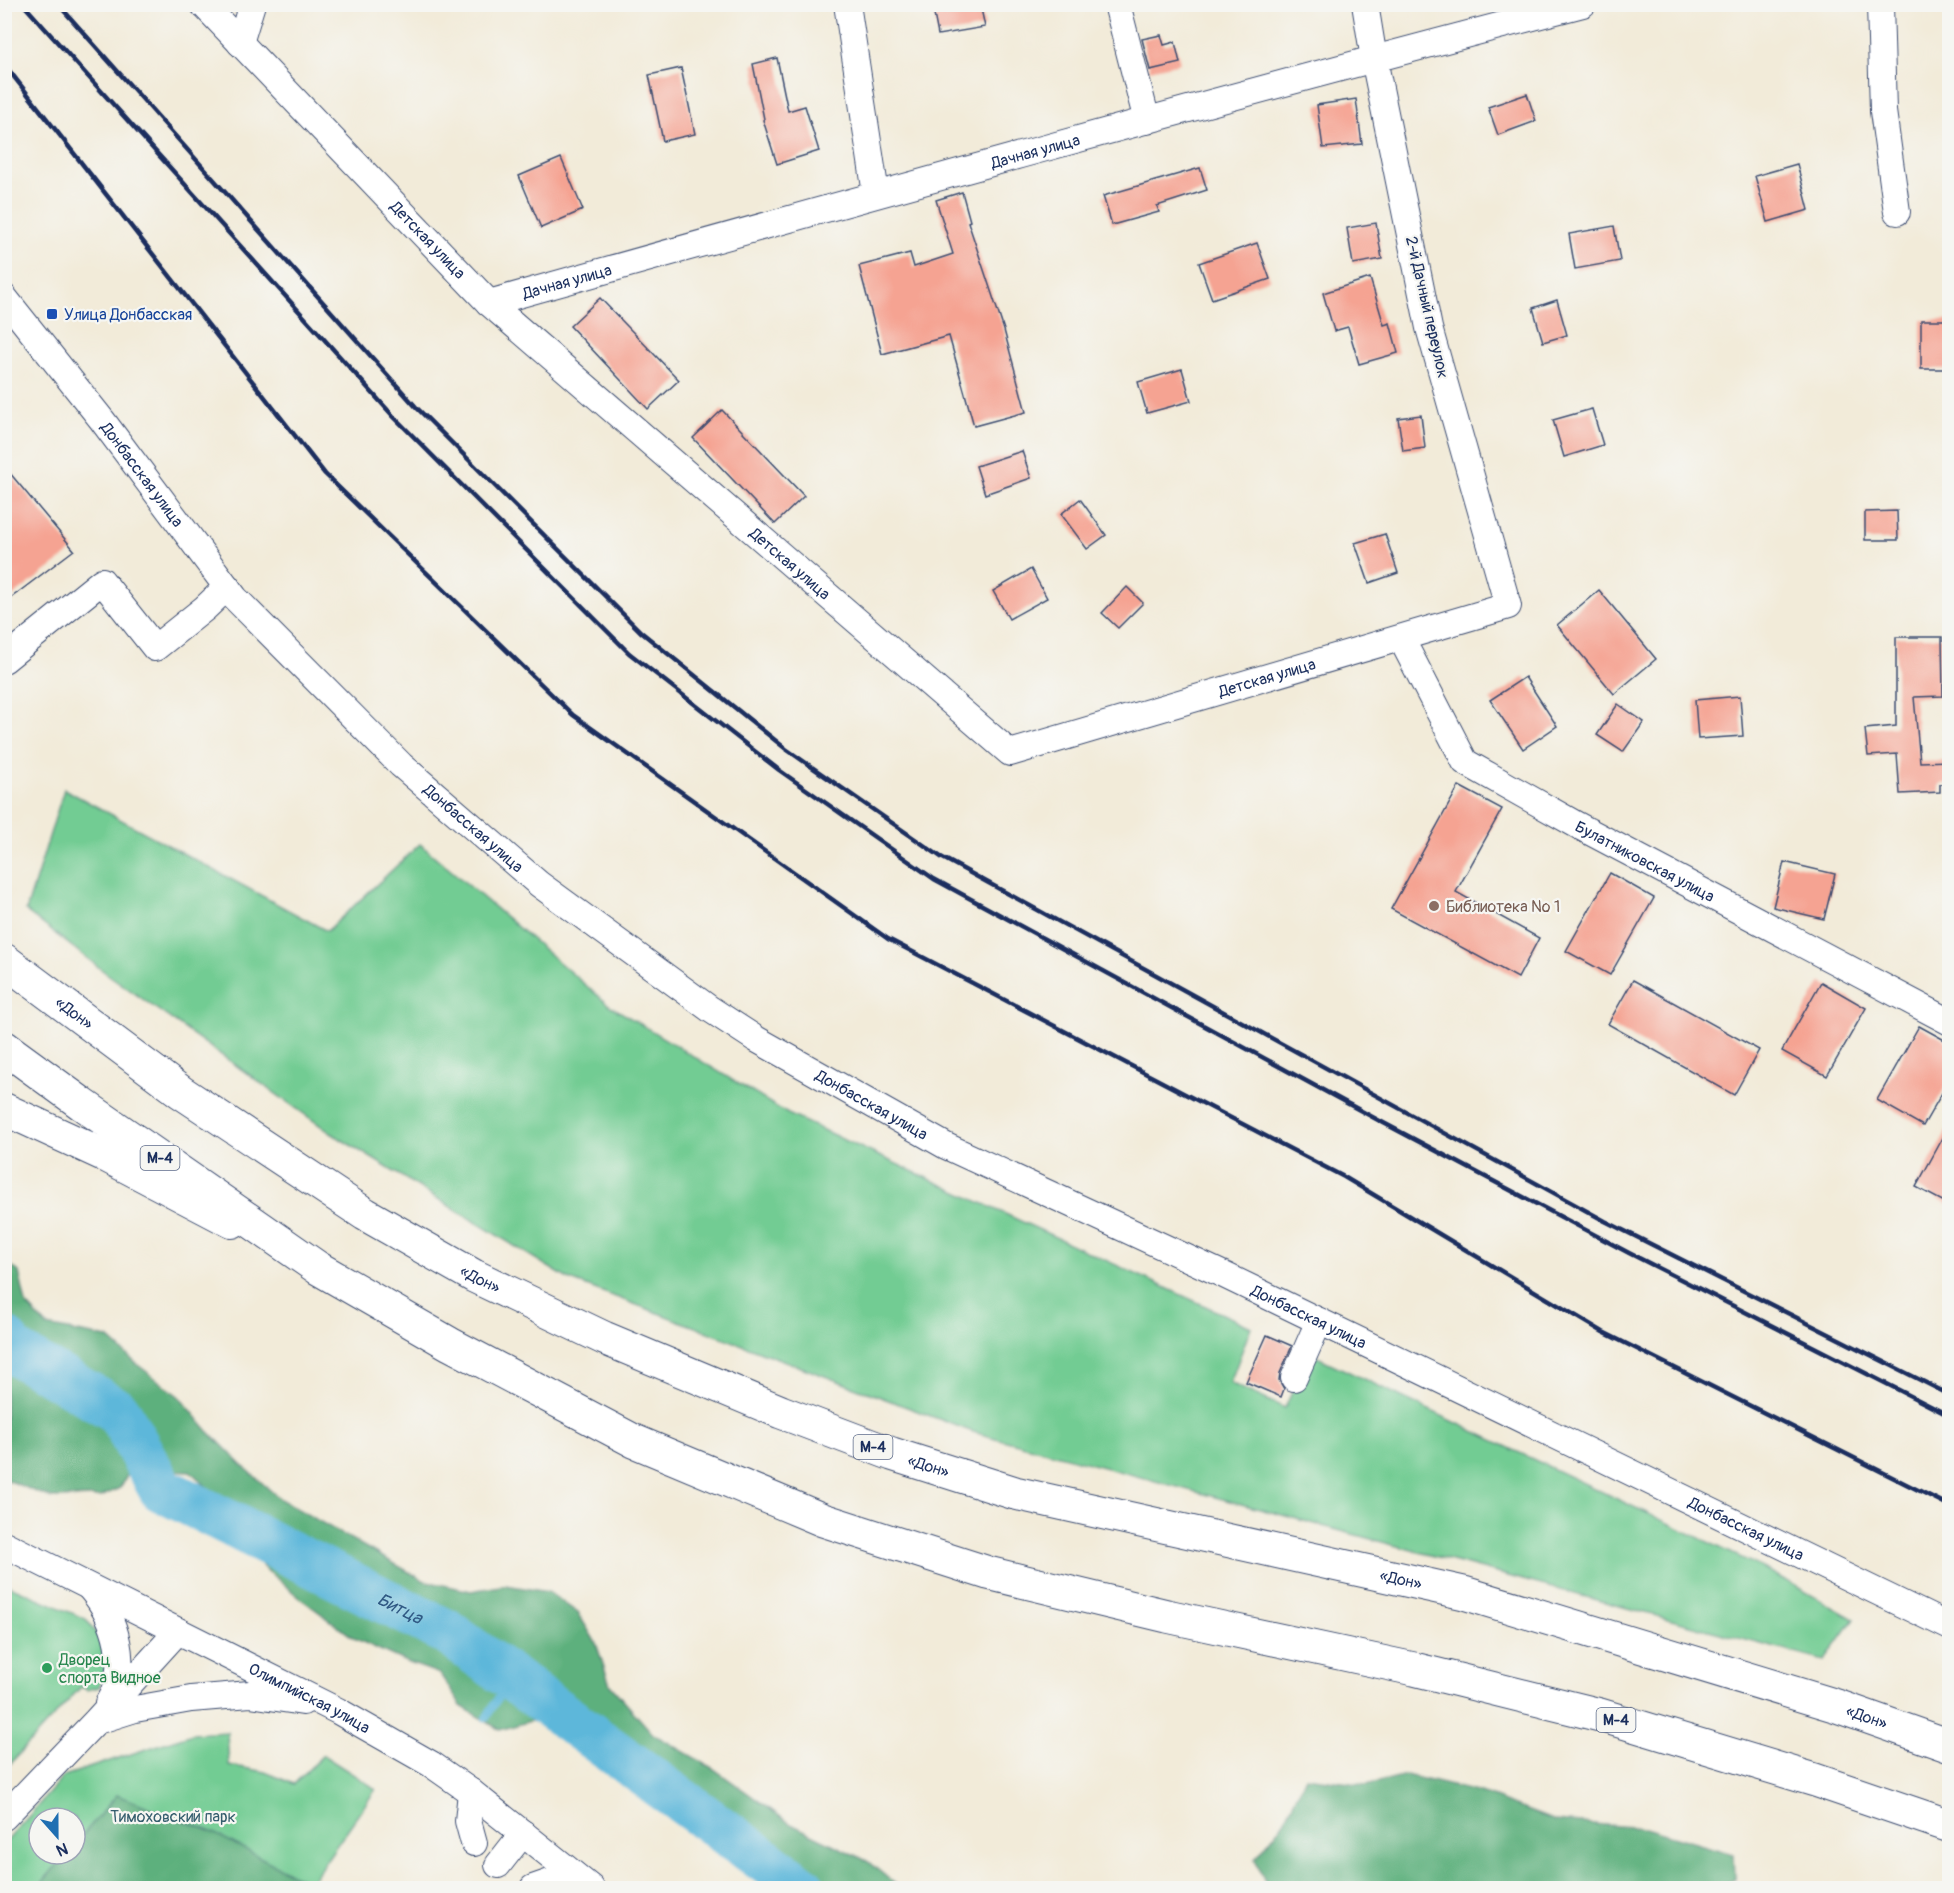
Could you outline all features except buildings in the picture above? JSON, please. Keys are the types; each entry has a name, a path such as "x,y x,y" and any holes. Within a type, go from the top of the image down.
{"highway":[{"name":"«Дон»","path":"4,960 181,1092 365,1214 474,1276 604,1338 770,1407 892,1454 1015,1493 1464,1593 1838,1706 1950,1746"},
{"name":"М-4","path":"4,1047 318,1268 450,1344 634,1441 823,1520 987,1573 1167,1616 1414,1669 1577,1709 1815,1780 1950,1826"}],"main road":[{"path":"4,1109 104,1155 318,1268"}],"street":[{"name":"Детская улица","path":"203,4 489,303 1010,753 1508,606"},
{"path":"240,43 252,4"},
{"path":"847,4 876,194"},
{"path":"1117,4 1147,121"},
{"name":"2-й Дачный переулок","path":"1365,4 1374,59 1429,328 1508,606"},
{"name":"Дачная улица","path":"489,303 876,194 1583,4"},
{"path":"1880,4 1883,111 1898,212"},
{"name":"Донбасская улица","path":"4,297 102,420 235,598 400,765 539,884 710,1009 756,1039 946,1146 1224,1275 1943,1624"},
{"path":"4,660 102,581 155,648 205,608 227,587"},
{"name":"Булатниковская улица","path":"1401,638 1465,762 1577,825 1950,1022"},
{"path":"1294,1378 1319,1321"},
{"name":"Олимпийская улица","path":"4,1544 324,1704 431,1764 471,1792 582,1881"},
{"path":"89,1586 101,1600 111,1622 119,1653 118,1681 112,1697 96,1721"},
{"path":"1943,1624 1950,1642"},
{"path":"4,1817 96,1721 177,1631"},
{"path":"96,1721 135,1709 180,1701 250,1694 324,1704"},
{"path":"471,1792 468,1821 474,1843"},
{"path":"498,1865 523,1833"},
{"path":"533,1888 582,1881"}],"green space":[{"path":"64,789 327,931 420,844 609,1005 788,1114 1251,1327 1230,1383 1285,1408 1309,1353 1767,1570 1854,1619 1824,1661 973,1432 568,1279 331,1133 106,973 26,911"},
{"path":"5,1261 19,1272 26,1304 47,1326 108,1338 138,1365 181,1398 207,1430 280,1499 425,1581 471,1591 506,1585 548,1592 578,1613 596,1643 610,1685 653,1734 714,1769 791,1824 867,1861 900,1888 771,1888 713,1843 649,1803 534,1720 500,1730 461,1706 440,1674 404,1661 354,1638 300,1598 263,1567 243,1530 210,1490 190,1471 131,1469 120,1488 101,1497 51,1498 5,1479"},
{"name":"Дворец спорта Видное","path":"5,1584 86,1619 102,1641 106,1668 99,1687 87,1690 81,1687 5,1769"},
{"name":"Тимоховский парк","path":"227,1732 229,1765 265,1772 294,1784 323,1755 376,1789 307,1888 5,1888 5,1843 27,1818 27,1866 87,1866 87,1806 38,1806 64,1776 192,1734"},
{"path":"1406,1775 1481,1793 1555,1821 1645,1828 1733,1854 1734,1878 1717,1888 1268,1888 1255,1859 1282,1825 1306,1777 1366,1785"},
{"path":"117,1795 210,1831 313,1885 314,1888 37,1888 56,1866 87,1866 87,1830"}],"waterway":[{"name":"Битца","path":"4,1339 16,1353 118,1411 161,1489 447,1632 803,1888"},
{"path":"486,1718 510,1678"}],"railway":[{"path":"23,4 394,417 629,653 779,770 934,879 1378,1120 1629,1253 1950,1416"},
{"path":"58,4 416,407 641,632 786,749 941,857 1605,1221 1950,1395"},
{"path":"4,64 325,474 573,715 888,939 1344,1177 1603,1332 1950,1506"}],"place":[{"name":"Улица Донбасская","path":"52,314"},
{"name":"Библиотека № 1","path":"1434,906"},
{"name":"Дворец спорта Видное","path":"47,1668"}]}
